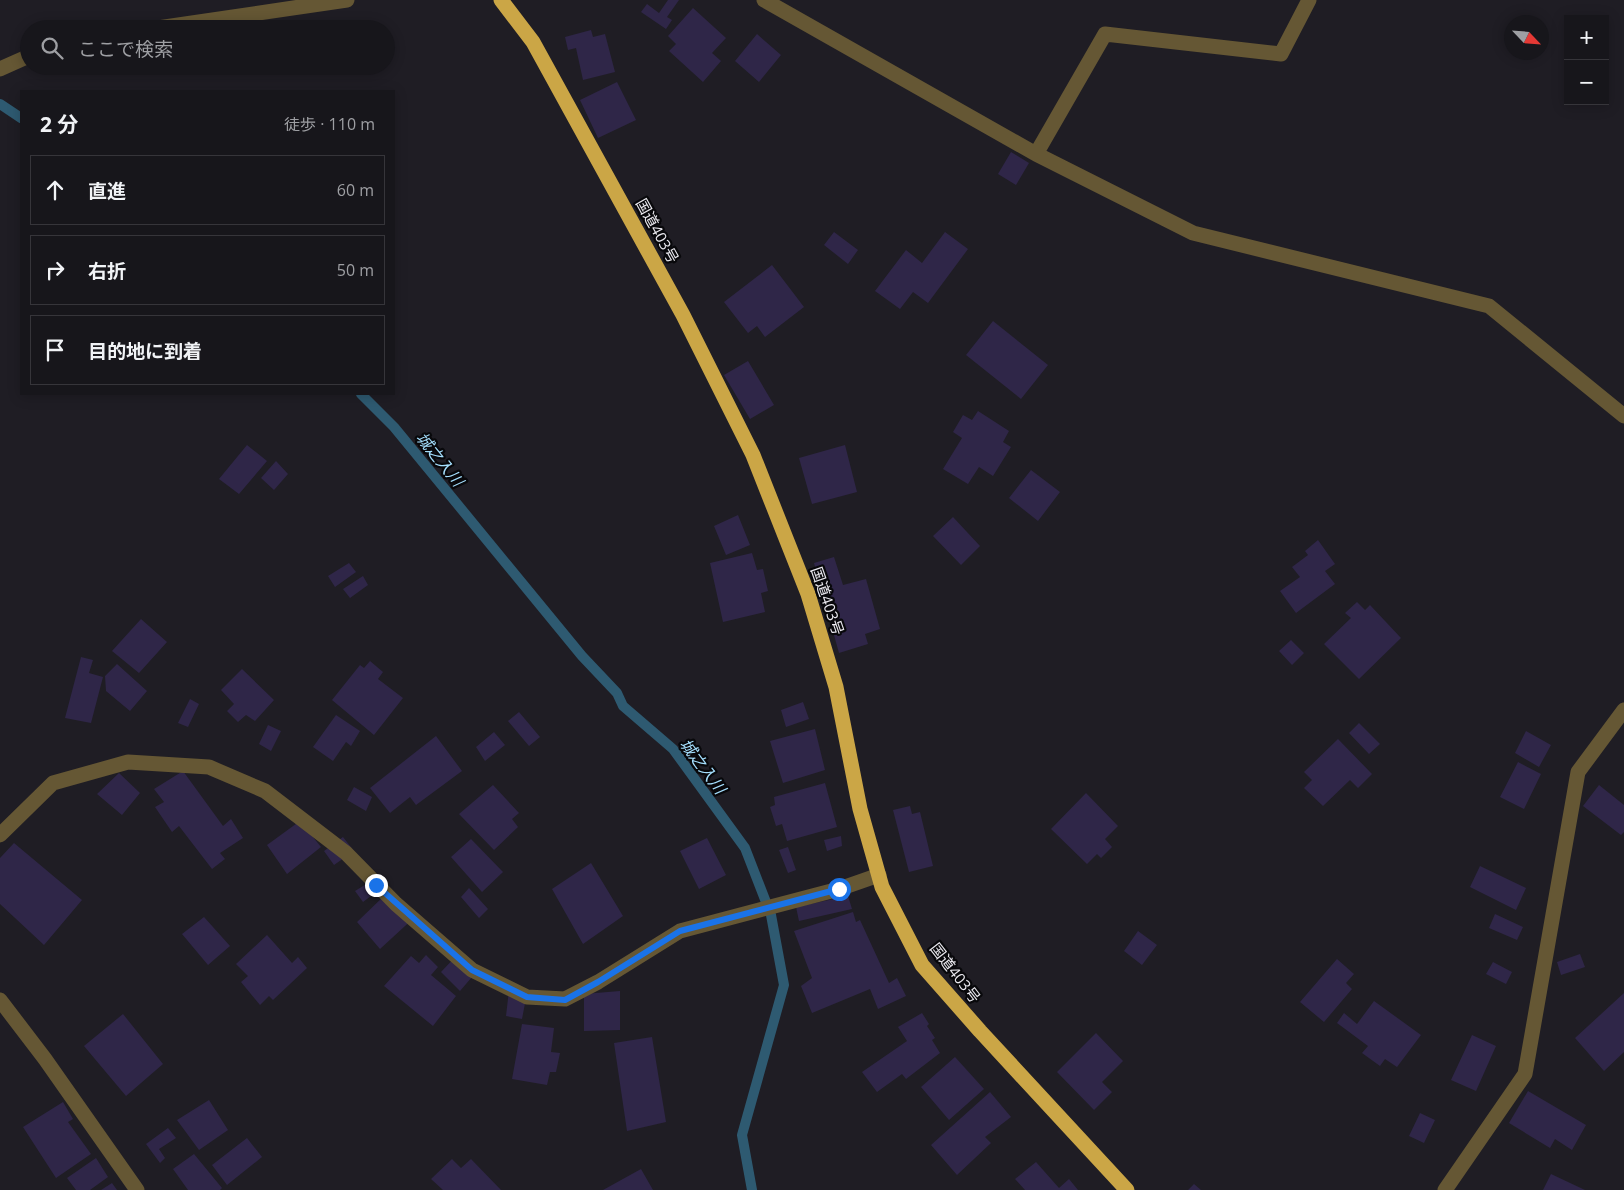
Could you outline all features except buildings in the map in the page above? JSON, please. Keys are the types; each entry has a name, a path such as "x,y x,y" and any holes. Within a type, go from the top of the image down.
{"highway":[{"name":"国道403号","path":"501,0 533,42 683,315 753,455 808,594 836,687 860,809 882,887 922,965 980,1031 1128,1190"}],"street":[{"path":"211,20 347,0"},
{"path":"764,0 1036,154 1193,233 1490,306 1624,416"},
{"path":"1036,154 1104,34 1281,54 1309,0"},
{"path":"0,70 20,60"},
{"path":"1445,1190 1526,1074 1578,772 1624,710"},
{"path":"0,835 53,783 128,762 209,767 265,792 338,848 396,904 472,970 527,997 565,1000 598,982 680,931 839,889 879,875"},
{"path":"0,1000 137,1190"}],"waterway":[{"name":"城之入川","path":"0,104 20,117"},
{"name":"城之入川","path":"362,395 394,427 582,656 617,693 623,706 673,749 745,848 771,915 784,985 742,1135 752,1190"}],"route":[{"path":"376,885 472,970 527,997 565,1000 598,982 680,931 839,889"}]}
